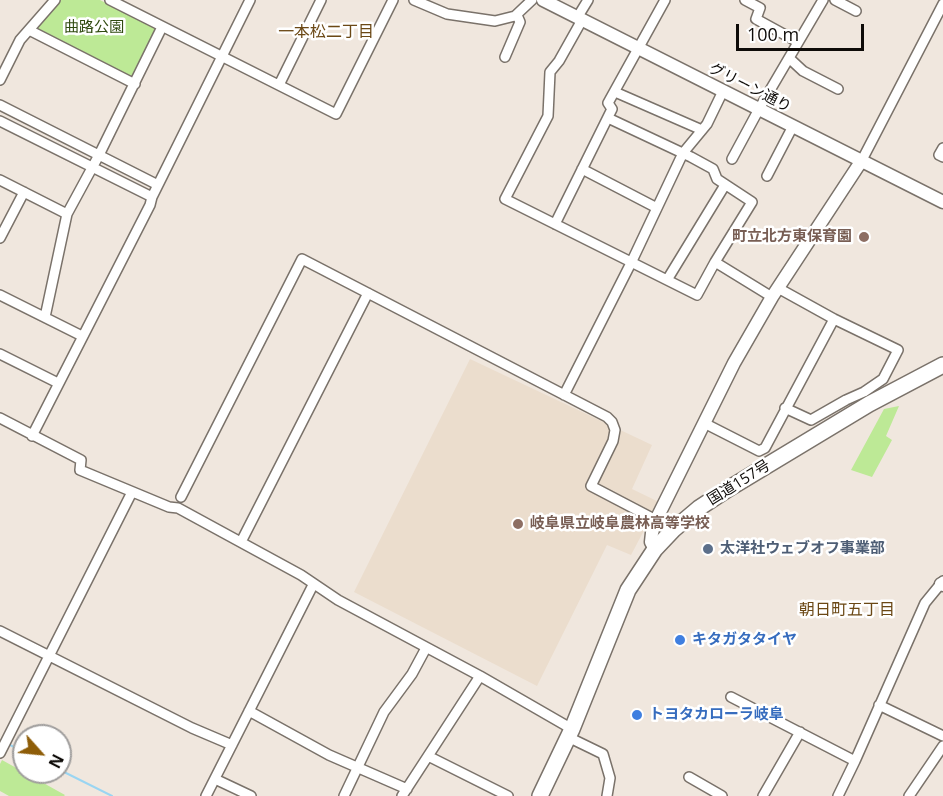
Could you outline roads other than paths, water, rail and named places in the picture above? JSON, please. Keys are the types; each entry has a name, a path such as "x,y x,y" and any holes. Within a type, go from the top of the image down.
{"highway":[{"name":"国道157号","path":"540,796 570,733 628,590 655,549 699,508 728,489 869,404 943,365"}],"street":[{"path":"0,80 20,40 55,0"},
{"path":"112,0 336,114 393,0"},
{"path":"32,436 150,205 250,0"},
{"path":"279,85 321,0"},
{"path":"414,0 438,12 474,20 495,21 517,15 532,0"},
{"name":"グリーン通り","path":"543,0 943,202"},
{"path":"588,0 559,61 550,72 548,116 505,199 697,294 752,202 717,179 713,169 608,118"},
{"path":"555,224 612,109 608,103 665,0"},
{"path":"745,0 760,8 756,19 798,42"},
{"path":"732,159 823,0"},
{"path":"835,0 856,11"},
{"path":"655,549 651,543 656,520 740,353 775,293 862,160 943,4"},
{"path":"505,57 520,22 517,15"},
{"path":"45,317 67,214 99,155 162,27"},
{"path":"28,30 135,84"},
{"path":"789,58 803,71 838,89"},
{"path":"564,395 631,263 682,153 707,124 723,91"},
{"path":"615,92 702,130"},
{"path":"0,105 158,185"},
{"path":"0,121 152,197"},
{"path":"767,176 793,126"},
{"path":"943,148 939,155 943,157"},
{"path":"582,170 657,208"},
{"path":"0,180 67,214"},
{"path":"667,280 725,185"},
{"path":"0,237 24,192"},
{"path":"181,497 302,259 607,417 615,430 613,441 591,486 656,520"},
{"path":"715,262 775,293 898,350 883,379 864,392 811,420 785,408"},
{"path":"243,538 368,293"},
{"path":"0,295 82,336"},
{"path":"704,423 759,450 765,448 834,319"},
{"path":"0,354 58,383"},
{"path":"0,418 81,460 80,470 169,507 178,508 301,575 338,600 480,676 603,754 610,778 607,796"},
{"path":"0,753 132,492"},
{"path":"838,796 925,603 942,583"},
{"path":"206,796 313,585"},
{"path":"0,631 192,728 232,745"},
{"path":"344,796 384,712 412,674 426,648"},
{"path":"249,711 329,755 405,792 480,676"},
{"path":"731,697 855,761"},
{"path":"879,705 943,736"},
{"path":"763,796 800,732"},
{"path":"909,796 943,746"},
{"path":"428,756 508,796"},
{"path":"689,777 704,792 722,796"},
{"path":"215,779 251,796"}],"waterway":[{"path":"8,744 12,746"},
{"path":"72,776 112,796"}],"place":[{"name":"町立北方東保育園","path":"864,237"},
{"name":"岐阜県立岐阜農林高等学校","path":"518,524"},
{"name":"太洋社ウェブオフ事業部","path":"708,549"},
{"name":"キタガタタイヤ","path":"680,640"},
{"name":"トヨタカローラ岐阜","path":"637,715"}],"district":[{"name":"一本松二丁目","path":"326,32"},
{"name":"朝日町五丁目","path":"847,610"}],"park label":[{"name":"曲路公園","path":"94,28"}]}
